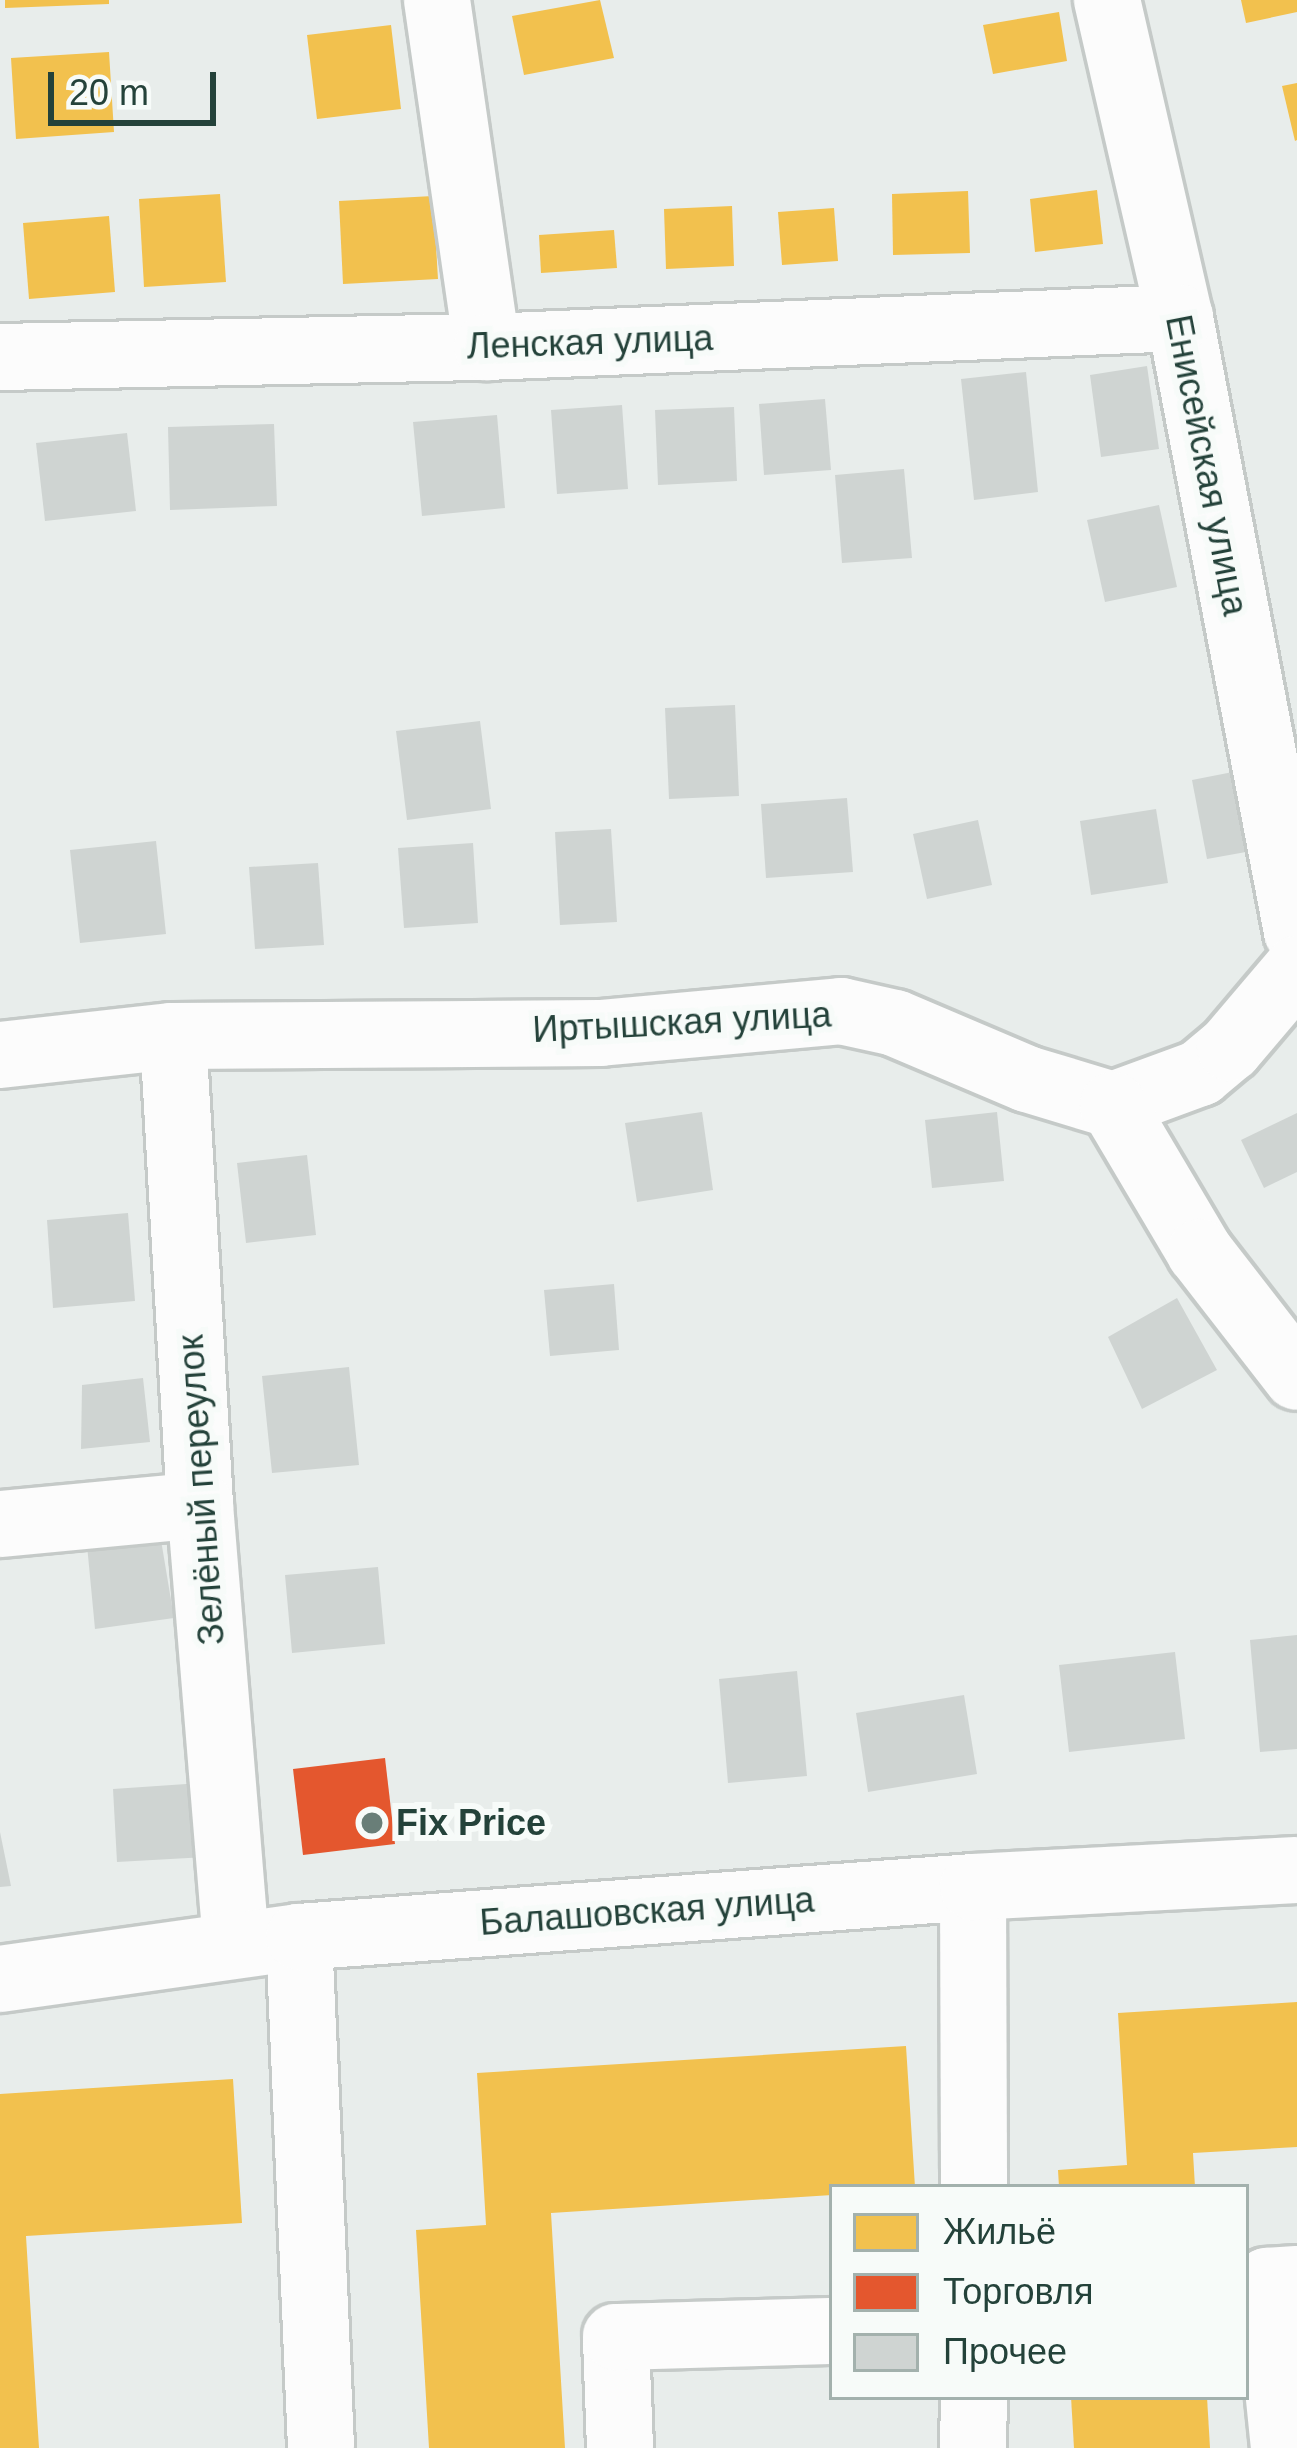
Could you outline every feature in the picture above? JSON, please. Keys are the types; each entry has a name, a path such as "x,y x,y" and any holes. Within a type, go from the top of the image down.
{"street":[{"path":"437,0 487,347"},
{"name":"Енисейская улица","path":"1107,0 1180,318 1297,932"},
{"name":"Ленская улица","path":"0,357 487,347 1180,318"},
{"path":"1297,969 1230,1048 1200,1073 1113,1105 1201,1252 1297,1377"},
{"name":"Иртышская улица","path":"0,1055 173,1036 600,1033 841,1011 895,1023 1027,1079 1113,1105"},
{"name":"Зелёный переулок","path":"173,1036 200,1505 268,1941 321,2448"},
{"path":"0,1524 200,1505"},
{"name":"Балашовская улица","path":"0,1979 268,1941 974,1887 1297,1870"},
{"path":"974,1887 974,2184"},
{"path":"1284,2448 1267,2281 1297,2279"},
{"path":"620,2448 616,2337 829,2331"},
{"path":"974,2400 974,2448"}],"building: Жильё":[{"path":"5,0 109,0 109,4 5,8"},
{"path":"600,0 614,58 524,75 512,16"},
{"path":"1241,0 1297,0 1297,12 1246,23"},
{"path":"1059,12 1067,61 993,74 983,25"},
{"path":"391,25 401,109 317,119 307,35"},
{"path":"109,52 114,132 16,139 11,58"},
{"path":"1297,83 1297,140 1295,141 1282,86"},
{"path":"1097,190 1103,244 1035,252 1030,199"},
{"path":"968,191 970,253 893,255 892,194"},
{"path":"220,194 226,282 144,287 139,199"},
{"path":"433,196 438,279 343,284 339,201"},
{"path":"732,206 734,266 666,269 664,209"},
{"path":"834,208 838,261 782,265 778,212"},
{"path":"109,216 115,292 29,299 23,223"},
{"path":"614,230 617,268 541,273 539,235"},
{"path":"1297,2002 1297,2147 1193,2153 1195,2184 1059,2184 1058,2170 1127,2165 1118,2013"},
{"path":"906,2046 915,2184 829,2184 829,2195 551,2213 565,2448 429,2448 416,2230 486,2225 477,2073"},
{"path":"233,2079 242,2223 26,2236 39,2448 0,2448 0,2094"},
{"path":"1071,2400 1207,2400 1210,2448 1074,2448"}],"building: Торговля":[{"path":"385,1758 395,1844 303,1855 293,1769"}],"building: Прочее":[{"path":"1147,366 1159,449 1101,457 1090,375"},
{"path":"1026,372 1038,492 974,500 961,379"},
{"path":"825,399 831,470 764,475 759,404"},
{"path":"622,405 628,489 557,494 551,410"},
{"path":"734,407 737,481 658,485 655,410"},
{"path":"497,415 505,508 422,516 413,422"},
{"path":"274,424 277,506 170,510 168,427"},
{"path":"127,433 136,511 45,521 36,443"},
{"path":"904,469 912,558 842,563 835,475"},
{"path":"1159,505 1177,587 1105,602 1087,520"},
{"path":"735,705 739,796 669,799 665,708"},
{"path":"480,721 491,809 407,820 396,731"},
{"path":"1243,770 1257,850 1207,859 1192,780"},
{"path":"847,798 853,872 766,878 761,804"},
{"path":"1156,809 1168,883 1091,895 1080,821"},
{"path":"978,820 992,885 927,899 913,834"},
{"path":"611,829 617,922 560,925 555,832"},
{"path":"156,841 166,934 80,943 70,850"},
{"path":"473,843 478,923 404,928 398,848"},
{"path":"318,863 324,945 255,949 249,867"},
{"path":"702,1112 713,1190 637,1202 625,1123"},
{"path":"997,1112 1004,1181 932,1188 925,1120"},
{"path":"1297,1113 1297,1172 1264,1188 1241,1140"},
{"path":"307,1155 316,1235 246,1243 237,1163"},
{"path":"128,1213 135,1301 53,1308 47,1220"},
{"path":"614,1284 619,1350 550,1356 544,1290"},
{"path":"1177,1298 1217,1370 1142,1409 1108,1337"},
{"path":"349,1367 359,1465 272,1473 262,1376"},
{"path":"143,1378 150,1442 81,1449 82,1385"},
{"path":"161,1540 174,1618 95,1629 87,1545"},
{"path":"378,1567 385,1644 292,1653 285,1575"},
{"path":"1297,1635 1297,1749 1260,1752 1250,1640"},
{"path":"1175,1652 1185,1739 1069,1752 1059,1665"},
{"path":"797,1671 807,1776 728,1783 719,1679"},
{"path":"964,1695 977,1774 868,1792 856,1713"},
{"path":"201,1783 206,1857 117,1862 113,1789"},
{"path":"0,1832 11,1886 0,1887"}],"place":[{"name":"Fix Price","path":"372,1823"}]}
